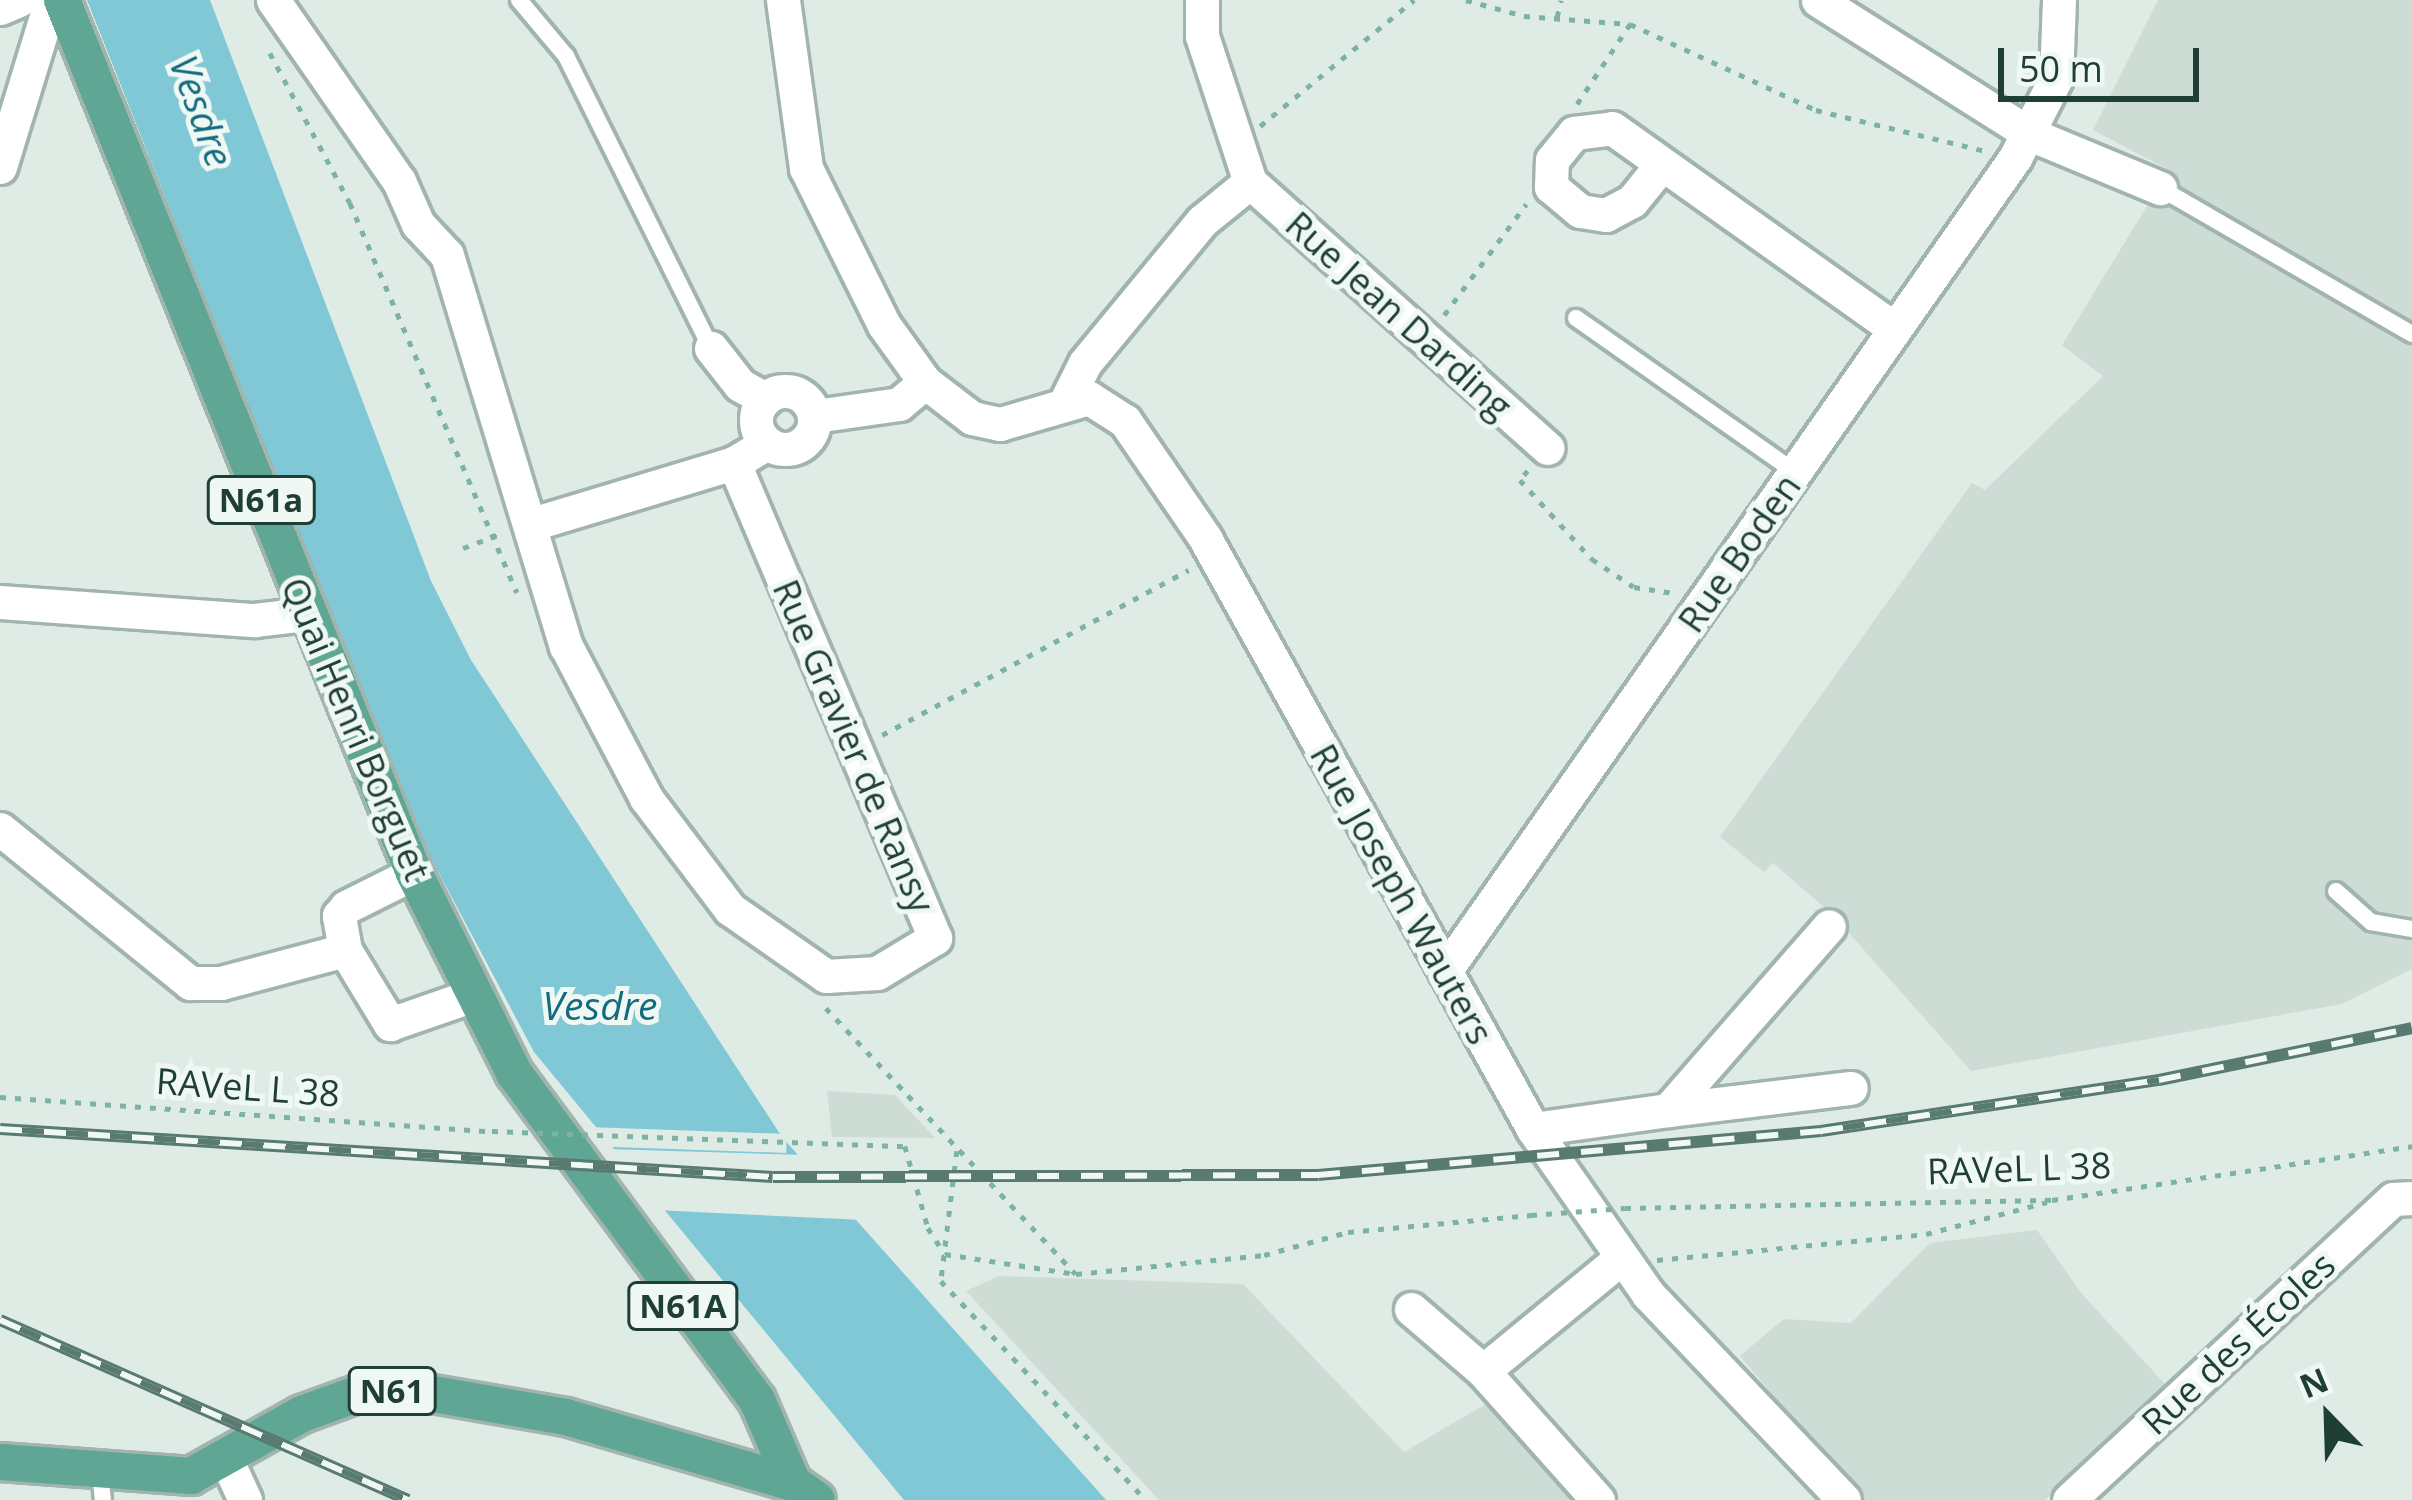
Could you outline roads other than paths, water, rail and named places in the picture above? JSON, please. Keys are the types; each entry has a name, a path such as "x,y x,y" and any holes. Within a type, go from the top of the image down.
{"main road":[{"name":"Quai Henri Borguet","path":"62,0 414,872 532,1103 758,1400 805,1491"},
{"name":"N61","path":"0,1462 102,1486 191,1476 227,1461 321,1407 360,1393 410,1390 566,1417 722,1458 805,1491"},
{"path":"722,1458 748,1434 758,1400"}],"street":[{"path":"0,8 19,0"},
{"path":"0,167 51,0"},
{"name":"Rue Gravier de Ransy","path":"273,0 399,181 418,224 447,255 566,646 646,798 730,909 826,976 848,980 877,973 935,938 734,463"},
{"path":"783,0 806,168 870,302 925,382 971,418 1000,424 1067,399 1085,363 1202,221 1250,182 1202,36 1202,0"},
{"path":"1818,0 2022,146 2160,188"},
{"name":"Rue Boden","path":"1445,971 2022,146 2056,78 2059,0"},
{"path":"1661,164 1632,201 1606,214 1580,211 1551,187 1552,160 1574,134 1612,128 1893,328"},
{"name":"Rue Jean Darding","path":"1250,182 1547,448"},
{"path":"711,348 740,385 765,399"},
{"path":"815,416 881,410 925,382"},
{"path":"791,391 815,416 804,443 785,450 767,443 756,417 765,399 791,391"},
{"name":"Rue Joseph Wauters","path":"1067,399 1110,406 1196,523 1533,1129 1626,1266 1844,1500"},
{"path":"532,524 734,463 767,443"},
{"path":"0,602 254,620 306,614"},
{"path":"0,829 190,983 221,983 345,950"},
{"path":"414,872 346,907 339,916 345,950 390,1024 476,994"},
{"path":"1668,1110 1829,926"},
{"path":"1533,1129 1851,1088"},
{"name":"Rue des Écoles","path":"2069,1500 2393,1199 2412,1198"},
{"path":"1483,1371 1626,1266"},
{"path":"1411,1309 1483,1371 1598,1500"},
{"path":"227,1461 245,1500"}],"lane":[{"path":"528,4 566,56 616,148 711,348"},
{"path":"2160,188 2412,334"},
{"path":"1576,318 1796,472"},
{"path":"2336,892 2371,922 2412,929"}],"water":[{"name":"Vesdre","path":"87,0 210,0 431,581 471,660 782,1137 1106,1500 904,1500 534,1052 415,828"}],"railway":[{"path":"0,1129 773,1177 1318,1175 1821,1131 2159,1080 2412,1028"},
{"path":"0,1320 408,1500"}]}
